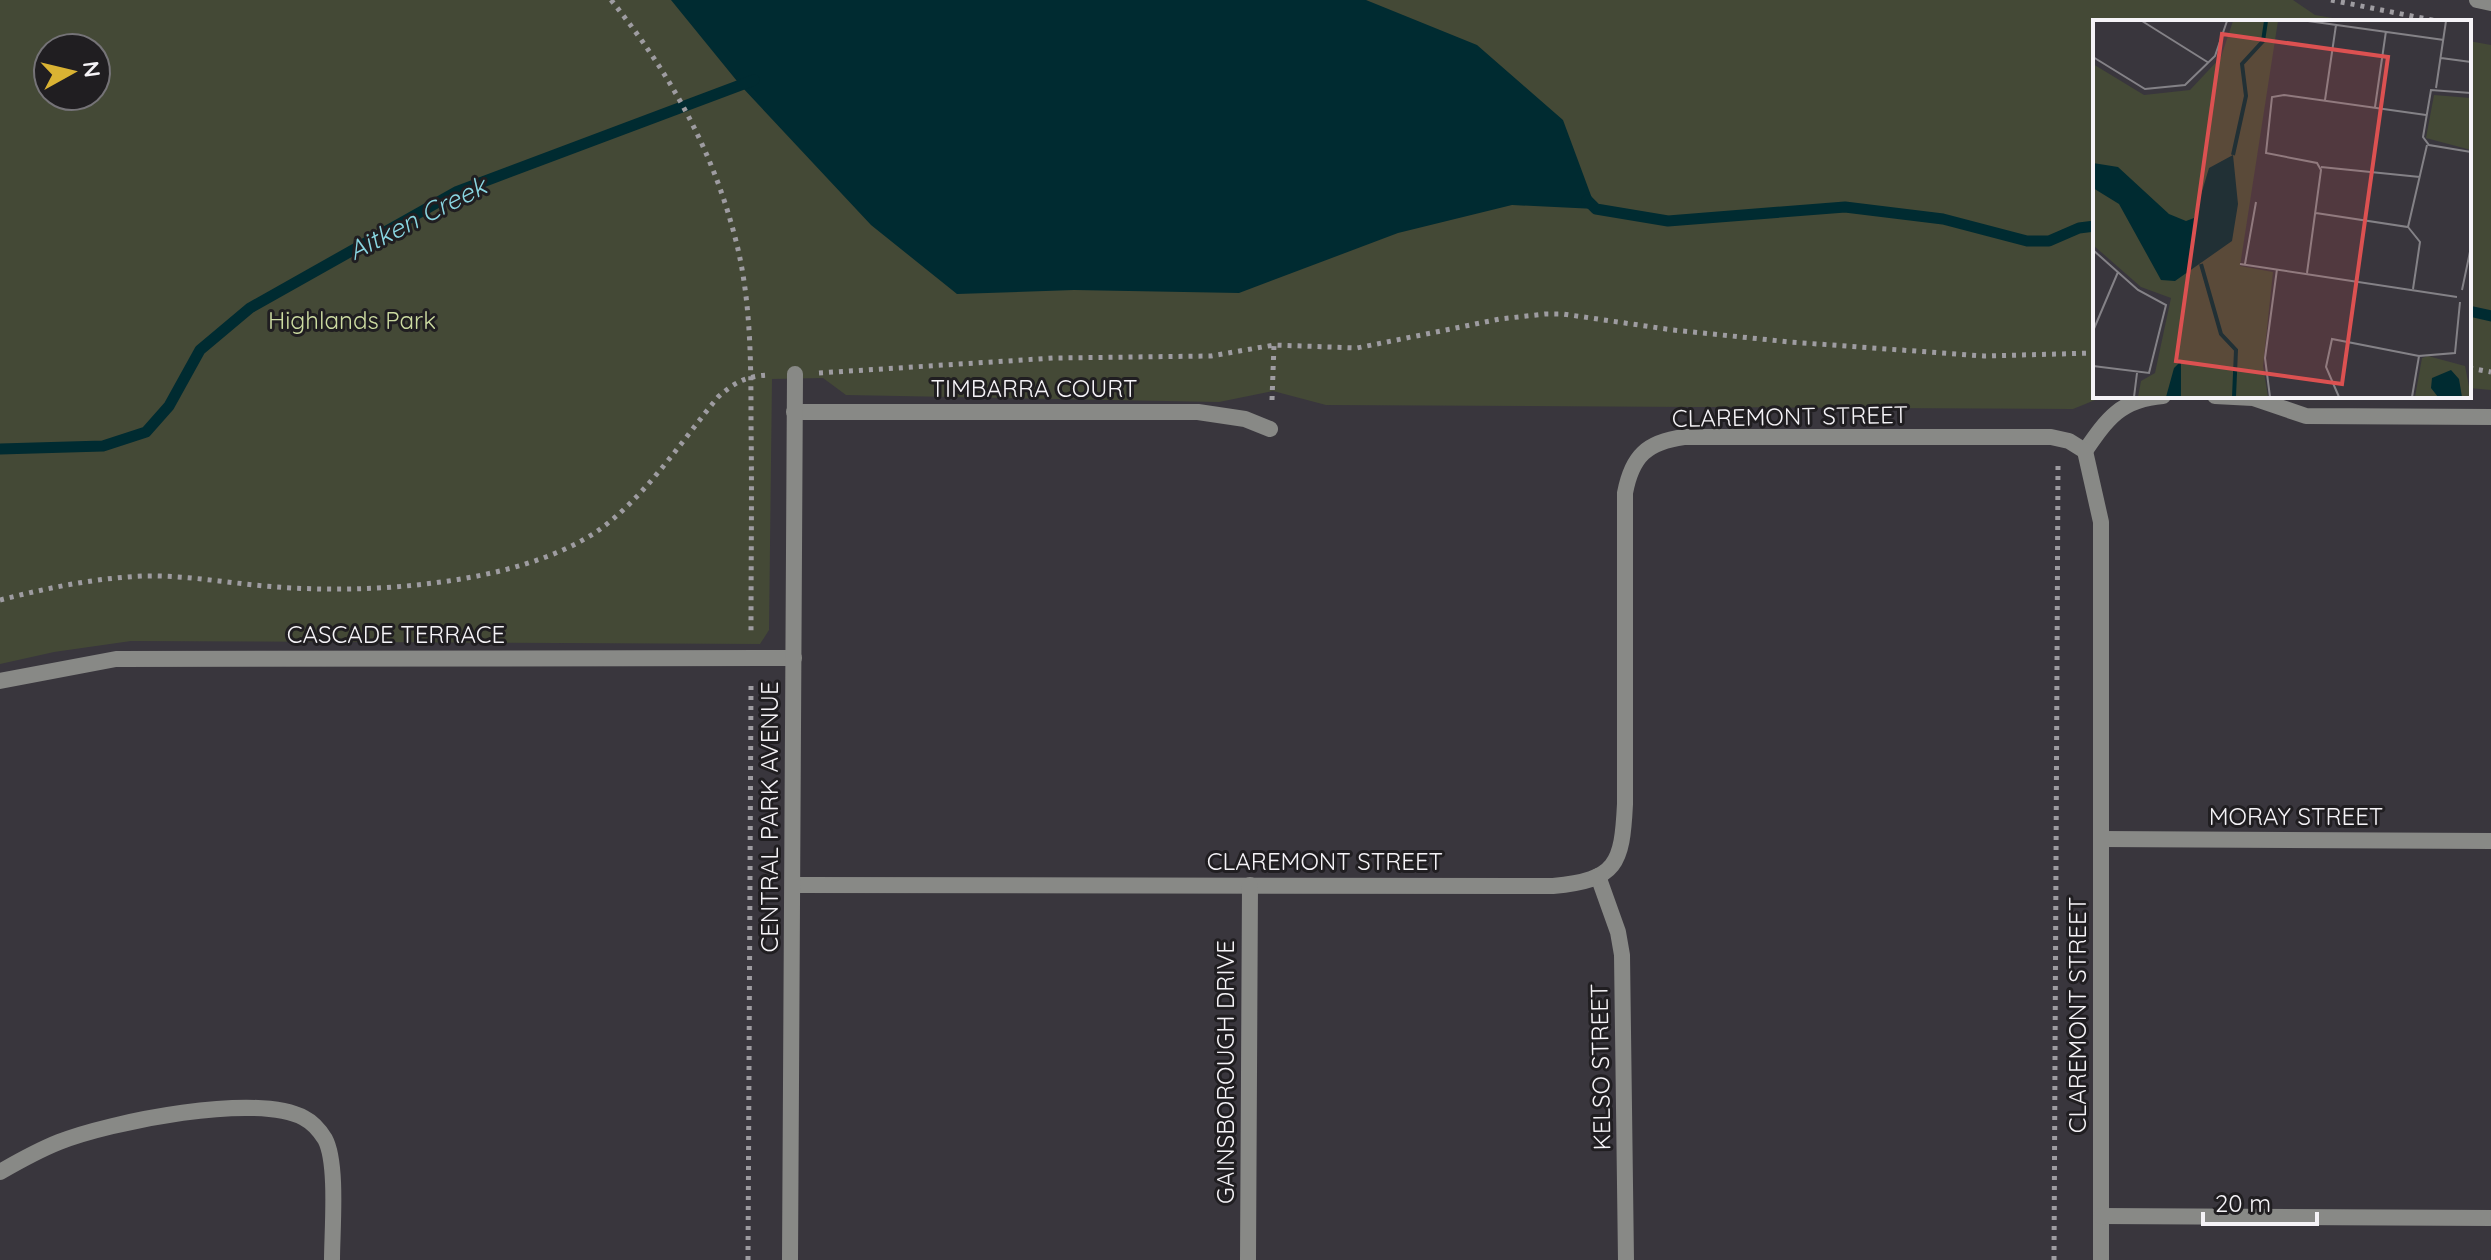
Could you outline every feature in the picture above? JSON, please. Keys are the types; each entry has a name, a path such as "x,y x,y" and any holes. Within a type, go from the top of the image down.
{"street":[{"path":"2477,0 2491,3"},
{"name":"CENTRAL PARK AVENUE","path":"790,1260 795,374"},
{"path":"2085,451 2107,419 2128,404 2145,398"},
{"path":"2253,398 2306,416 2491,417"},
{"name":"TIMBARRA COURT","path":"794,412 1198,412 1245,419 1270,429"},
{"name":"CLAREMONT STREET","path":"793,885 1578,884 1611,868 1622,846 1625,804 1625,493 1628,475 1635,461 1648,449 1665,440 1684,437 2051,437 2069,441 2085,451 2101,522 2101,1260"},
{"name":"CASCADE TERRACE","path":"0,681 116,659 794,658"},
{"name":"MORAY STREET","path":"2101,839 2491,841"},
{"name":"KELSO STREET","path":"1598,876 1618,932 1622,955 1626,1260"},
{"name":"GAINSBOROUGH DRIVE","path":"1248,1260 1250,885"},
{"path":"0,1172 61,1141 114,1126 173,1114 225,1109 289,1112 305,1118 317,1129 330,1152 332,1260"},
{"path":"2101,1216 2491,1218"}],"path":[{"path":"611,0 666,74 701,140 737,243 745,286 751,376 748,1260"},
{"path":"2331,0 2432,20"},
{"path":"1270,429 1274,345"},
{"path":"2471,368 2491,372"},
{"path":"2054,1260 2058,482"}],"green space":[{"name":"Highlands Park","path":"0,0 2293,0 2315,15 2344,20 2093,20 2093,398 2100,398 2073,409 1326,405 1273,391 1219,402 846,395 823,378 772,379 769,630 760,644 131,641 54,652 0,664"},
{"path":"2471,41 2491,45 2491,390 2471,388"}],"water":[{"path":"671,0 1366,0 1477,45 1563,120 1596,209 1512,205 1398,233 1239,293 1074,290 957,294 871,225 741,86"}],"waterway":[{"name":"Aitken Creek","path":"0,449 103,446 146,432 169,406 200,350 250,308 456,192 754,80"},
{"path":"1587,200 1596,209 1668,221 1845,207 1943,219 2027,241 2049,241 2079,228 2093,226"},
{"path":"2471,311 2491,316"}]}
